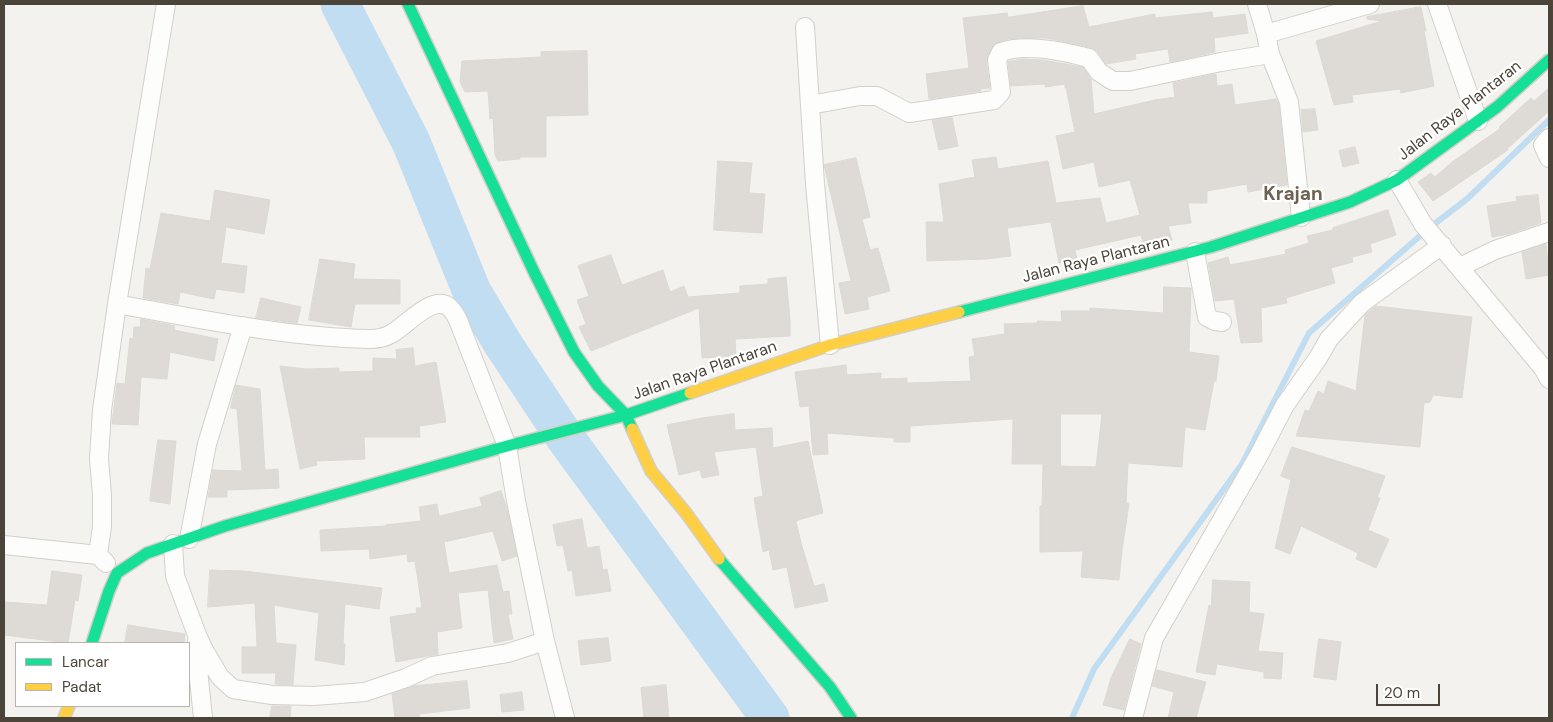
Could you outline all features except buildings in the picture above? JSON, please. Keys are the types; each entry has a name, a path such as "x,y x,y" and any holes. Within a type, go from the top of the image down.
{"main road":[{"path":"408,4 574,352 598,386 626,415 651,471 686,513 712,551 830,687 851,718"},
{"name":"Jalan Raya Plantaran","path":"117,574 147,553 234,523 515,444 626,415 830,345 1195,252 1350,202 1397,180 1497,107 1549,60"},
{"path":"92,642 108,591 117,574"}],"street":[{"path":"98,555 102,518 99,459 100,436 117,304 166,4"},
{"path":"1257,4 1270,54 1289,102 1302,217"},
{"path":"1266,34 1370,4"},
{"path":"1437,4 1478,121"},
{"path":"805,27 830,345"},
{"path":"810,105 860,96 877,96 909,113 994,100 1001,92 997,60 1001,52 1012,48 1067,52 1089,58 1099,72 1114,81 1130,81 1270,54"},
{"path":"1549,138 1543,145 1549,158"},
{"path":"1397,180 1423,224 1547,370"},
{"path":"1460,267 1495,250 1549,232"},
{"path":"1133,718 1154,638 1286,405 1318,358 1329,338 1362,303 1439,242"},
{"path":"1195,252 1207,317 1210,320 1222,322"},
{"path":"117,304 243,326 342,338 378,339 397,331 428,307 439,304 447,306 458,320 515,444 516,501 545,641 565,718"},
{"path":"243,326 181,541 175,576 197,635 220,676 233,689 272,695 314,696 365,692 406,678 432,666 508,653 545,641"},
{"path":"4,545 98,555 117,574"},
{"path":"197,635 203,718"}],"waterway":[{"path":"340,4 411,142 472,292 503,344 564,436 770,718"},
{"path":"1072,718 1094,669 1242,464 1309,333 1429,228 1467,199 1549,120"}],"traffic: fast":[{"path":"408,4 534,272 574,352 598,386 626,415 632,429"},
{"path":"959,312 1211,247 1350,202 1397,180 1497,107 1549,60"},
{"path":"92,642 117,573 147,553 225,526 507,446 626,415 690,393"},
{"path":"719,559 830,687 851,718"}],"traffic: slow":[{"path":"690,393 830,345 959,312"},
{"path":"632,429 651,471 686,513 719,559"},
{"path":"64,718 69,707"}],"district":[{"name":"Krajan","path":"1293,195"}]}
